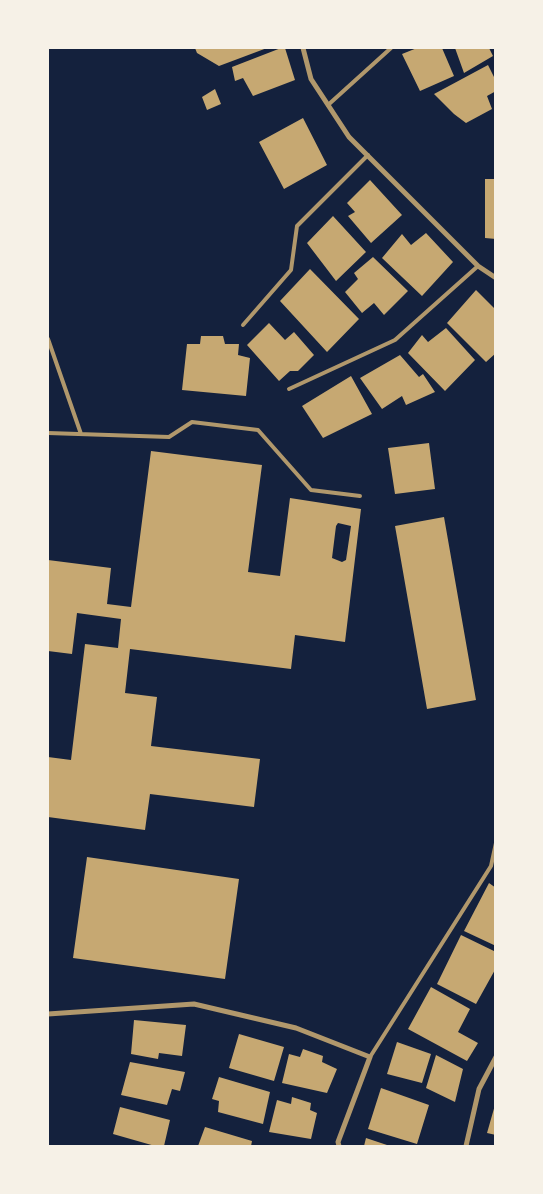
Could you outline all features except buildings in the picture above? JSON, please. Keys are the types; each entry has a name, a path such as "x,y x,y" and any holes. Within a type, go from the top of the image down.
{"street":[{"path":"303,48 311,79 350,137 478,266 496,278"},
{"path":"48,1014 194,1004 296,1028 370,1057 338,1142 339,1146"},
{"path":"466,1146 479,1089 496,1057"}],"lane":[{"path":"328,105 391,48"},
{"path":"243,325 290,270 297,226 368,155"},
{"path":"289,389 394,340 478,266"},
{"path":"48,339 81,434"},
{"path":"48,432 169,438 192,422 258,430 312,490 360,496"},
{"path":"370,1057 491,866 496,843"}]}
